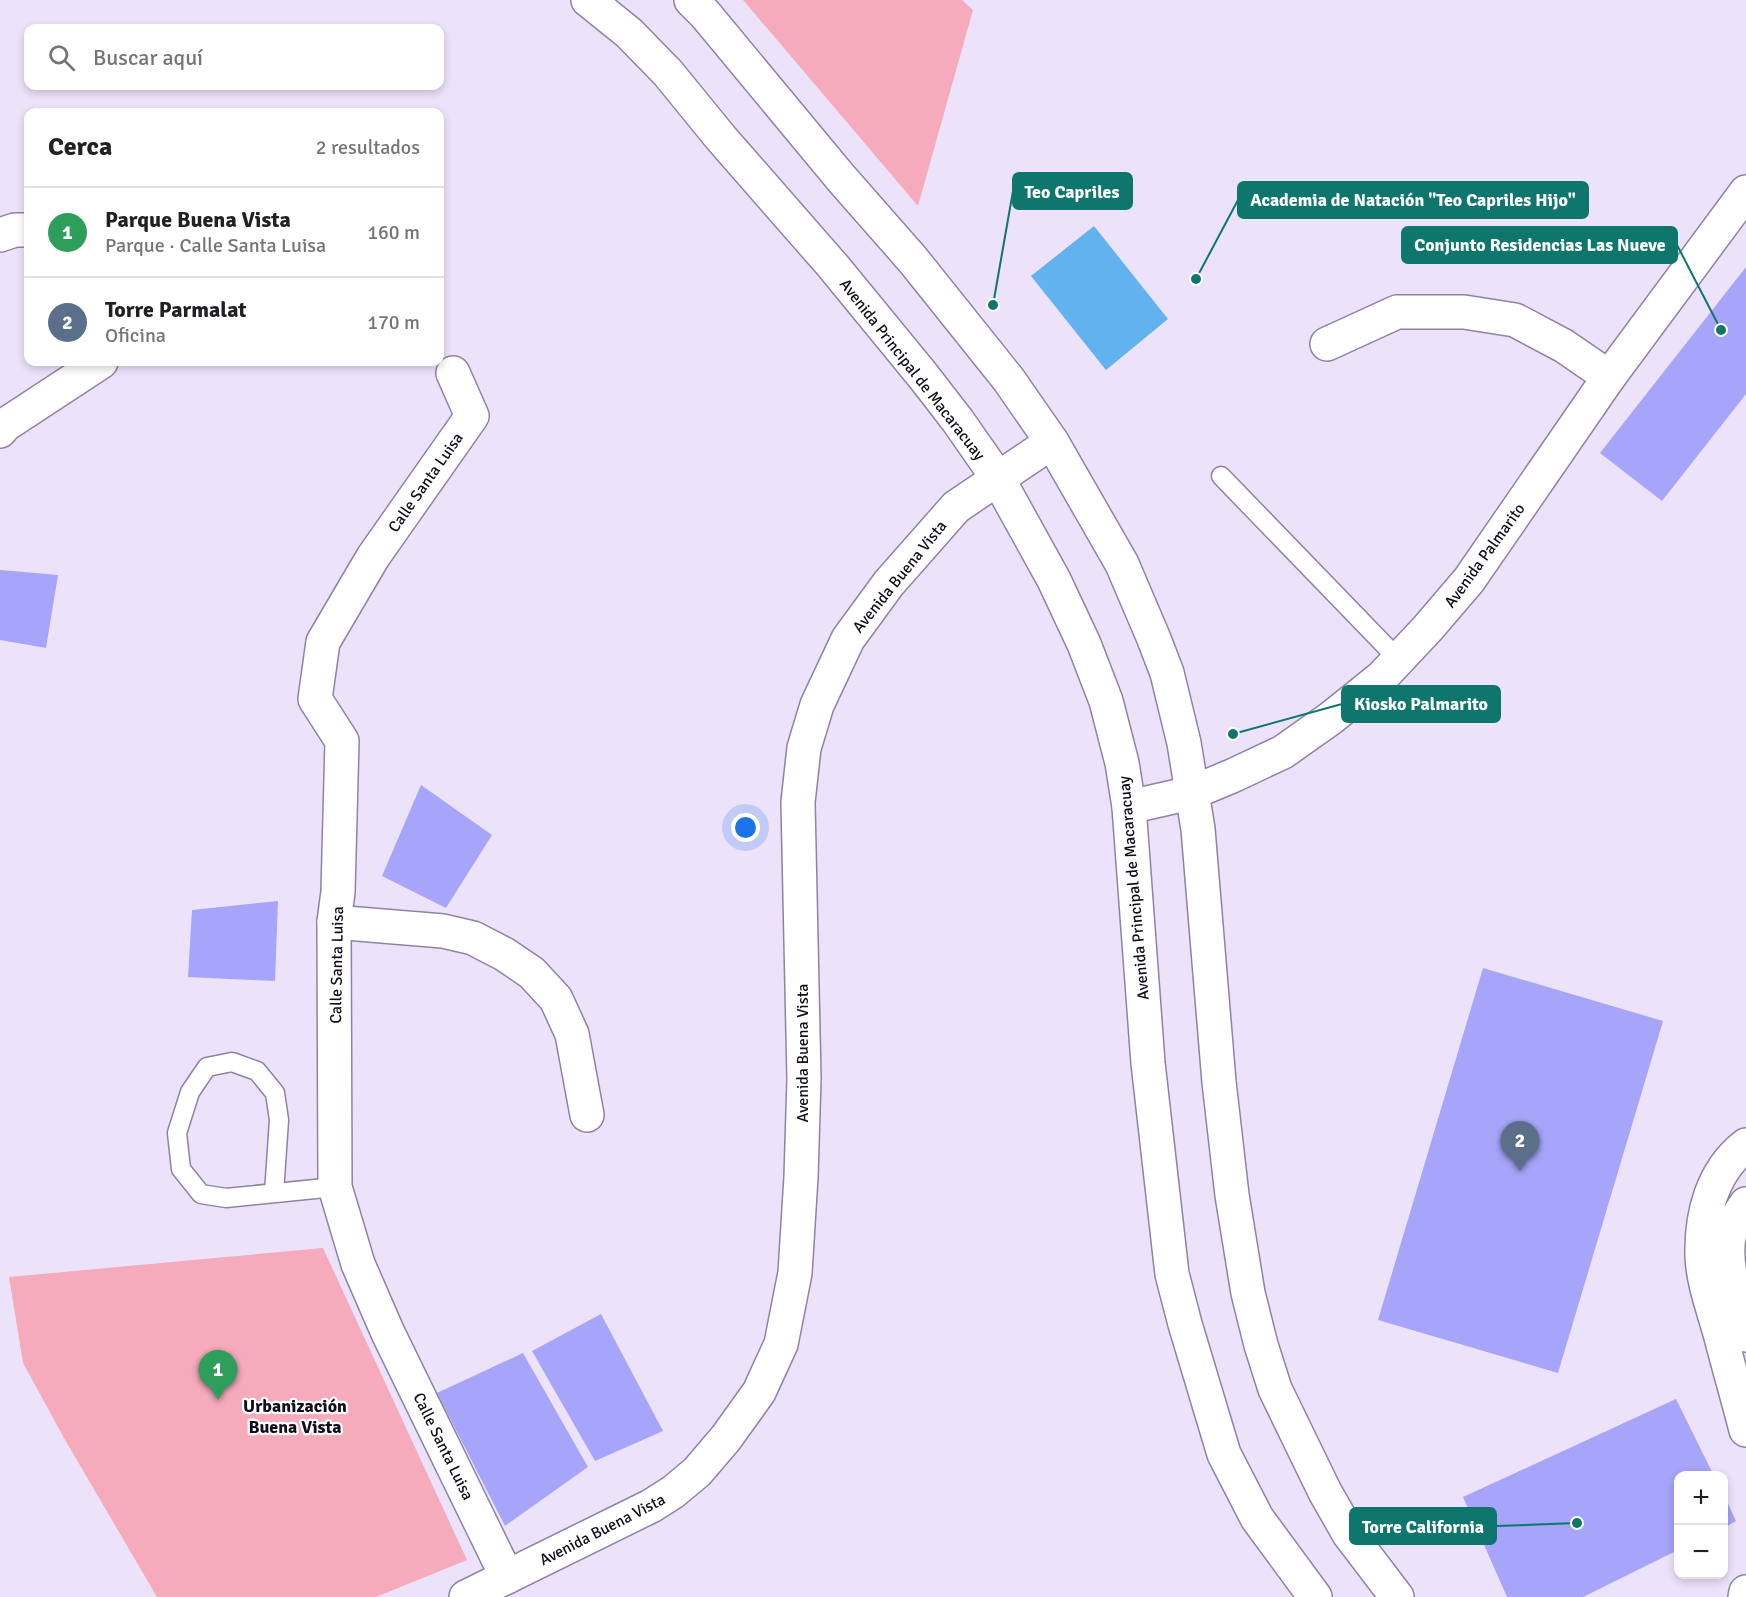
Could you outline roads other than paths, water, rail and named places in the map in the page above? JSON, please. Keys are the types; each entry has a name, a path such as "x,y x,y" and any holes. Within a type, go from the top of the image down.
{"street":[{"name":"Avenida Principal de Macaracuay","path":"588,0 629,33 668,73 721,138 833,266 958,421 997,477 1054,580 1084,645 1106,701 1122,763 1129,807 1148,1063 1172,1274 1224,1454 1257,1518 1315,1597"},
{"path":"691,0 913,260 1009,380 1052,442 1122,564 1167,673 1184,743 1197,829 1219,1082 1232,1195 1248,1293 1258,1334 1275,1389 1325,1492 1349,1534 1397,1597"},
{"name":"Avenida Palmarito","path":"1129,807 1191,793 1283,752 1383,677 1469,580 1609,377 1746,192"},
{"path":"0,236 15,230 24,230"},
{"path":"1327,344 1397,312 1464,312 1515,320 1564,346 1609,377"},
{"path":"2,419 94,366"},
{"name":"Calle Santa Luisa","path":"453,373 471,416 373,557 323,642 315,699 342,741 338,892 334,922 335,1187 358,1264 388,1333 507,1577"},
{"name":"Avenida Buena Vista","path":"466,1597 651,1506 673,1492 697,1472 726,1438 759,1392 780,1344 795,1273 804,1079 798,802 804,748 817,705 848,639 889,583 956,507 997,477 1052,442"},
{"path":"334,922 443,931 473,939 504,954 532,973 556,999 572,1034 587,1115"},
{"path":"1746,1145 1737,1152 1722,1172 1710,1195 1704,1222 1702,1257 1707,1286 1746,1430"},
{"path":"1746,1204 1737,1217 1730,1235 1728,1254 1735,1301 1746,1335"},
{"path":"1745,1597 1746,1592"}],"lane":[{"path":"1221,476 1399,660"},
{"path":"274,1194 279,1120 275,1093 257,1071 232,1062 207,1067 190,1092 177,1133 181,1169 201,1194 226,1198 274,1194 335,1187"}],"water":[{"path":"1094,226 1168,319 1106,370 1031,276"}],"place":[{"name":"Academia de Natación \"Teo Capriles Hijo\"","path":"1196,279"},
{"name":"Teo Capriles","path":"993,305"},
{"name":"Conjunto Residencias Las Nueve","path":"1721,330"},
{"name":"Kiosko Palmarito","path":"1233,734"},
{"name":"Torre Parmalat","path":"1520,1171"},
{"name":"Parque Buena Vista","path":"218,1400"},
{"name":"Torre California","path":"1577,1523"}],"district":[{"name":"Urbanización Buena Vista","path":"295,1416"}]}
